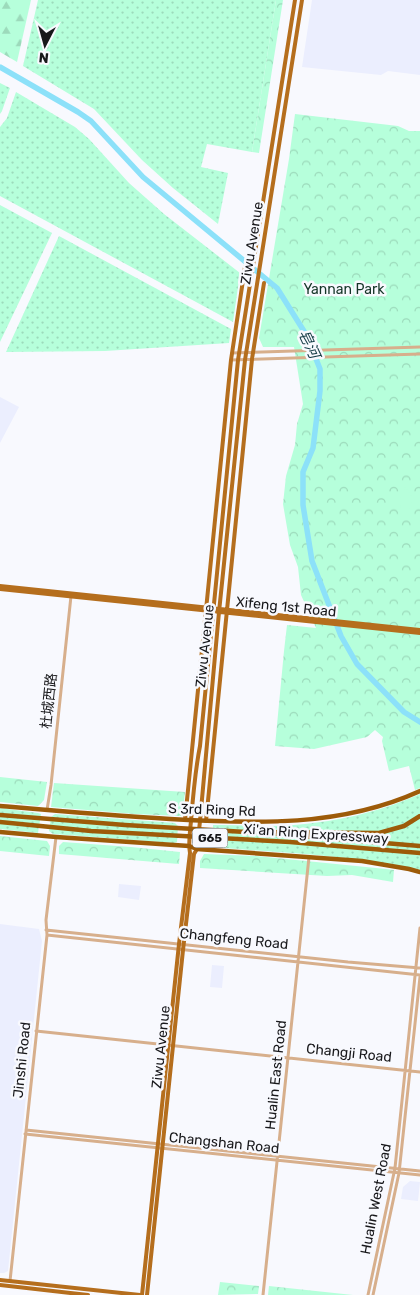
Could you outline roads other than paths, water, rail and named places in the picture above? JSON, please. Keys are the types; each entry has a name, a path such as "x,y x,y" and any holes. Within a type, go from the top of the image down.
{"highway":[{"name":"S 3rd Ring Rd","path":"0,806 188,821 293,822 321,819 372,808 420,791"},
{"name":"Xi'an Ring Expressway","path":"0,815 420,846"},
{"path":"246,832 379,833 404,826 420,816"},
{"name":"Xi'an Ring Expressway","path":"0,822 91,831 290,842 420,854"},
{"path":"0,832 362,861 420,872"}],"main road":[{"name":"Ziwu Avenue","path":"181,944 190,853 188,821 200,746 238,360 295,0"},
{"name":"Ziwu Avenue","path":"147,1295 180,950 200,821 245,360 302,0"},
{"path":"188,821 206,609 231,360 245,267"},
{"path":"206,821 252,360 264,283"},
{"path":"232,417 239,418 248,406"},
{"name":"Xifeng 1st Road","path":"0,587 420,631"},
{"name":"Ziwu Avenue","path":"141,1295 160,1146"},
{"path":"0,1280 9,1284 88,1295"},
{"path":"0,1285 9,1284 141,1295"}],"street":[{"path":"232,354 420,347"},
{"path":"231,360 420,354"},
{"name":"杜城西路","path":"47,810 71,594"},
{"name":"Jinshi Road","path":"9,1284 56,837"},
{"name":"Hualin East Road","path":"263,1295 310,857"},
{"name":"Hualin West Road","path":"373,1295 397,1170 410,1071 419,976 420,928"},
{"name":"Changfeng Road","path":"46,930 181,944 419,976"},
{"name":"Changfeng Road","path":"47,935 180,950 418,968"},
{"name":"Hualin West Road","path":"368,1295 397,1170 405,1071 419,976"},
{"name":"Changji Road","path":"36,1032 420,1072"},
{"name":"Changshan Road","path":"26,1132 278,1160 420,1171"},
{"name":"Changshan Road","path":"160,1146 278,1155 397,1170 420,1175"}],"waterway":[{"name":"皂河","path":"0,67 91,121 143,177 277,288 307,336 320,369 320,391 313,448 303,472 303,505 312,561 341,636 357,664 404,712 420,722"}],"park label":[{"name":"Yannan Park","path":"344,289"}]}
